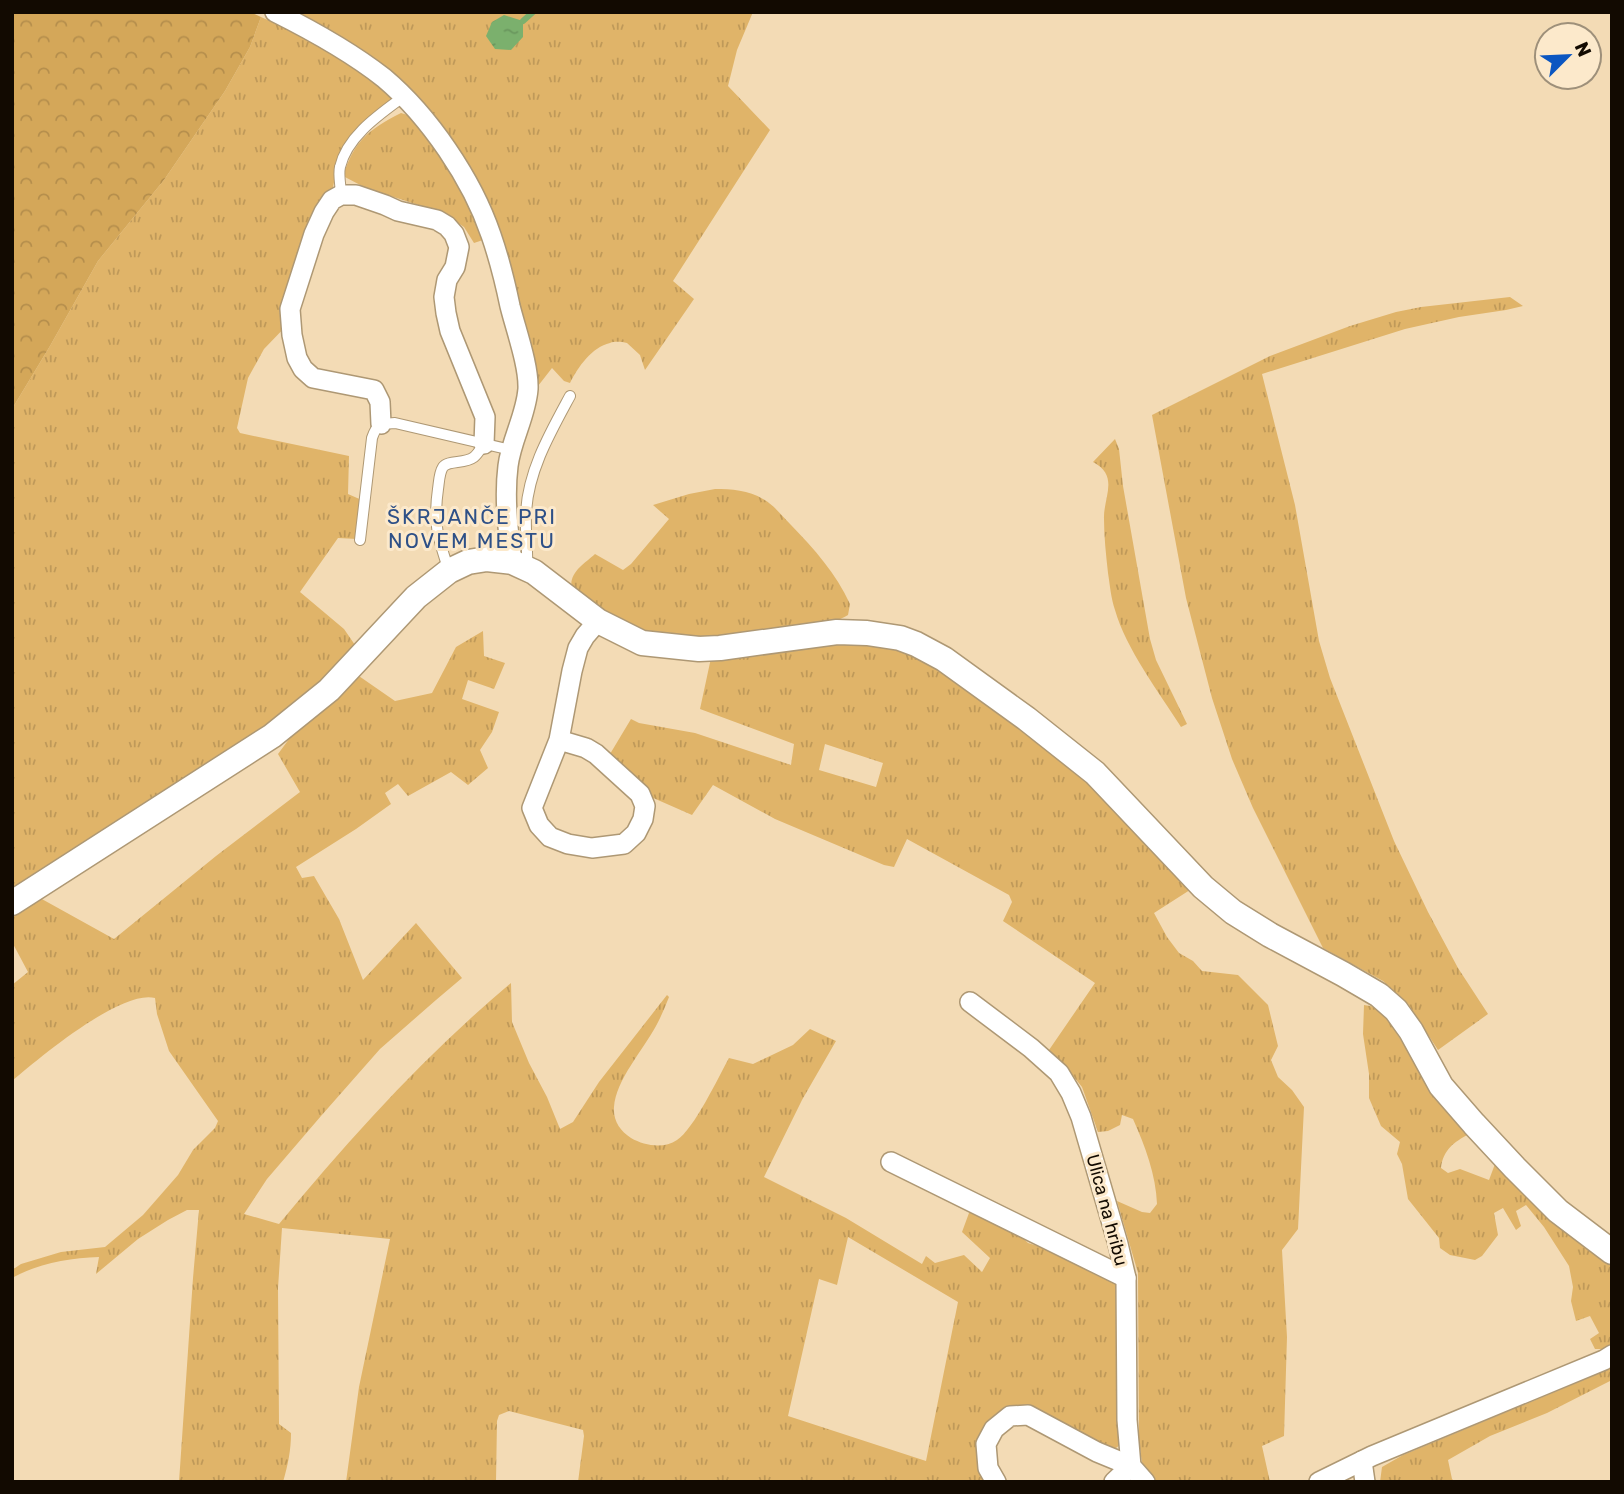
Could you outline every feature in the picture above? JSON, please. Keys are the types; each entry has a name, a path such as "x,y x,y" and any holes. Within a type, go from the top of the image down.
{"street":[{"path":"275,12 340,47 385,79 415,108 439,137 470,188 490,232 501,265 528,388 508,466 507,520 519,565"},
{"path":"381,424 380,402 374,390 313,378 303,369 297,358 292,335 290,309 314,234 332,200 341,195 356,195 398,211 437,219 454,234 459,247 455,267 447,280 444,297 446,313 450,331 485,417 484,444"},
{"path":"12,903 272,736 329,690 416,597 449,571 468,562 487,559 519,565 534,572 598,621 642,643 681,648 720,648 837,632 900,638 944,659 1027,719 1095,774 1203,887 1233,912 1379,995 1396,1010 1411,1031 1441,1086 1474,1124 1558,1210 1612,1252"},
{"path":"559,740 596,754 640,794 645,806 643,819 636,833 624,844 592,848 568,844 550,836 539,825 532,808 559,740 578,648 598,621"},
{"name":"Ulica na hribu","path":"970,1002 1059,1073 1081,1117 1126,1278 1127,1420 1132,1466"},
{"path":"891,1161 1126,1278"},
{"path":"1319,1482 1362,1461 1612,1355"},
{"path":"996,1482 988,1468 986,1444 995,1429 1010,1416 1028,1416 1097,1452 1132,1466 1145,1482"},
{"path":"1362,1461 1365,1482"},
{"path":"1114,1482 1132,1466"}],"lane":[{"path":"341,195 340,168 347,151 369,122 404,97"},
{"path":"519,565 528,551 526,514 531,479 553,427 570,396"},
{"path":"360,540 372,438 375,429 381,424 395,423 511,450"},
{"path":"449,571 437,533 435,510 443,467 473,457 484,444"}],"green space":[{"path":"12,12 250,12 261,17 250,47 225,91 164,180 98,261 12,409"},
{"path":"302,12 753,12 737,50 728,86 770,130 673,281 694,299 645,370 640,355 627,343 614,342 603,345 592,353 581,364 570,383 564,381 552,368 538,386 513,283 432,119 290,17"},
{"path":"261,17 330,48 357,65 396,100 338,164 331,196 291,321 264,349 248,378 237,428 240,433 349,456 348,494 364,501 357,539 338,538 300,592 344,629 355,645 303,701 12,893 12,409 98,261 164,180 225,91 250,47"},
{"path":"401,113 411,116 424,134 430,136 439,146 486,239 474,243 464,227 443,213 366,188 343,176 352,153 364,137"},
{"path":"1510,297 1523,306 1405,329 1262,374 1295,505 1319,641 1330,678 1394,841 1458,968 1488,1014 1438,1050 1408,1004 1383,981 1323,948 1253,808 1232,759 1212,698 1186,598 1152,415 1270,356 1350,326 1421,307"},
{"path":"1115,439 1119,449 1150,639 1156,660 1187,724 1181,727 1135,655 1112,601 1104,526 1108,481 1106,474 1093,462"},
{"path":"715,489 752,494 774,507 831,572 850,604 848,615 833,622 805,627 720,637 678,638 639,631 621,623 572,589 572,578 595,554 623,570 631,564 669,519 653,505"},
{"path":"483,631 484,656 505,663 494,689 468,680 462,699 499,712 492,732 480,750 488,768 468,785 451,772 408,796 398,784 385,793 391,804 296,867 302,878 314,876 339,919 363,980 416,923 462,978 380,1049 267,1179 244,1214 279,1224 390,1098 479,1010 511,983 512,1022 560,1129 573,1122 599,1082 667,995 669,997 656,1026 620,1086 614,1107 616,1121 624,1132 636,1141 648,1145 666,1145 684,1134 729,1058 753,1064 793,1045 810,1029 836,1041 802,1100 764,1177 846,1218 922,1264 926,1256 935,1263 964,1255 982,1272 990,1258 962,1232 969,1213 975,1212 1021,1236 1028,1243 1047,1249 1098,1276 1120,1282 1120,1445 1110,1449 1068,1428 993,1418 989,1482 578,1482 583,1430 509,1411 499,1415 497,1421 496,1482 346,1482 359,1387 390,1239 282,1228 278,1288 279,1424 291,1433 283,1482 179,1482 199,1210 187,1210 168,1220 138,1239 96,1274 99,1257 54,1262 12,1278 12,1270 21,1264 61,1252 105,1247 143,1215 178,1175 193,1150 215,1128 218,1121 169,1051 157,1014 155,998 140,998 102,1015 80,1028 12,1081 12,985 28,972 12,942 12,917 40,898 114,939 300,792 278,754 292,735 356,674 395,701 432,693 456,647","holes":["848,1237 958,1302 926,1461 788,1416 819,1279 837,1285"]},
{"path":"849,642 897,649 933,664 1087,778 1193,888 1154,913 1179,953 1193,961 1202,971 1238,975 1268,1005 1278,1046 1271,1060 1278,1077 1304,1107 1298,1229 1282,1250 1287,1337 1284,1436 1262,1446 1270,1482 1156,1482 1143,1464 1139,1441 1138,1273 1117,1201 1150,1213 1157,1204 1152,1171 1133,1119 1122,1115 1120,1125 1098,1132 1082,1087 1049,1050 1095,983 1003,921 1012,902 1009,895 907,839 894,867 884,865 775,819 713,785 692,815 651,797 607,759 631,719 639,723 695,733 791,765 794,744 700,709 711,658","holes":["825,744 883,763 876,787 819,770"]},
{"path":"1364,1005 1376,1007 1391,1024 1411,1056 1469,1134 1450,1147 1441,1168 1448,1173 1460,1169 1489,1180 1495,1164 1594,1252 1612,1264 1612,1345 1595,1349 1590,1339 1599,1333 1590,1316 1576,1321 1571,1301 1573,1287 1569,1266 1526,1205 1516,1211 1521,1226 1516,1230 1503,1208 1494,1213 1498,1235 1482,1256 1475,1260 1450,1255 1440,1248 1439,1238 1408,1199 1402,1164 1397,1154 1400,1142 1381,1126 1369,1098 1369,1074 1363,1034"},
{"path":"1612,1368 1612,1380 1547,1413 1490,1436 1448,1460 1455,1482 1380,1482 1382,1467 1403,1455"}],"water":[{"path":"504,15 523,21 523,37 511,50 495,49 486,36 492,22"}],"waterway":[{"path":"523,21 533,12"}],"district":[{"name":"ŠKRJANČE PRI NOVEM MESTU","path":"472,528"}]}
